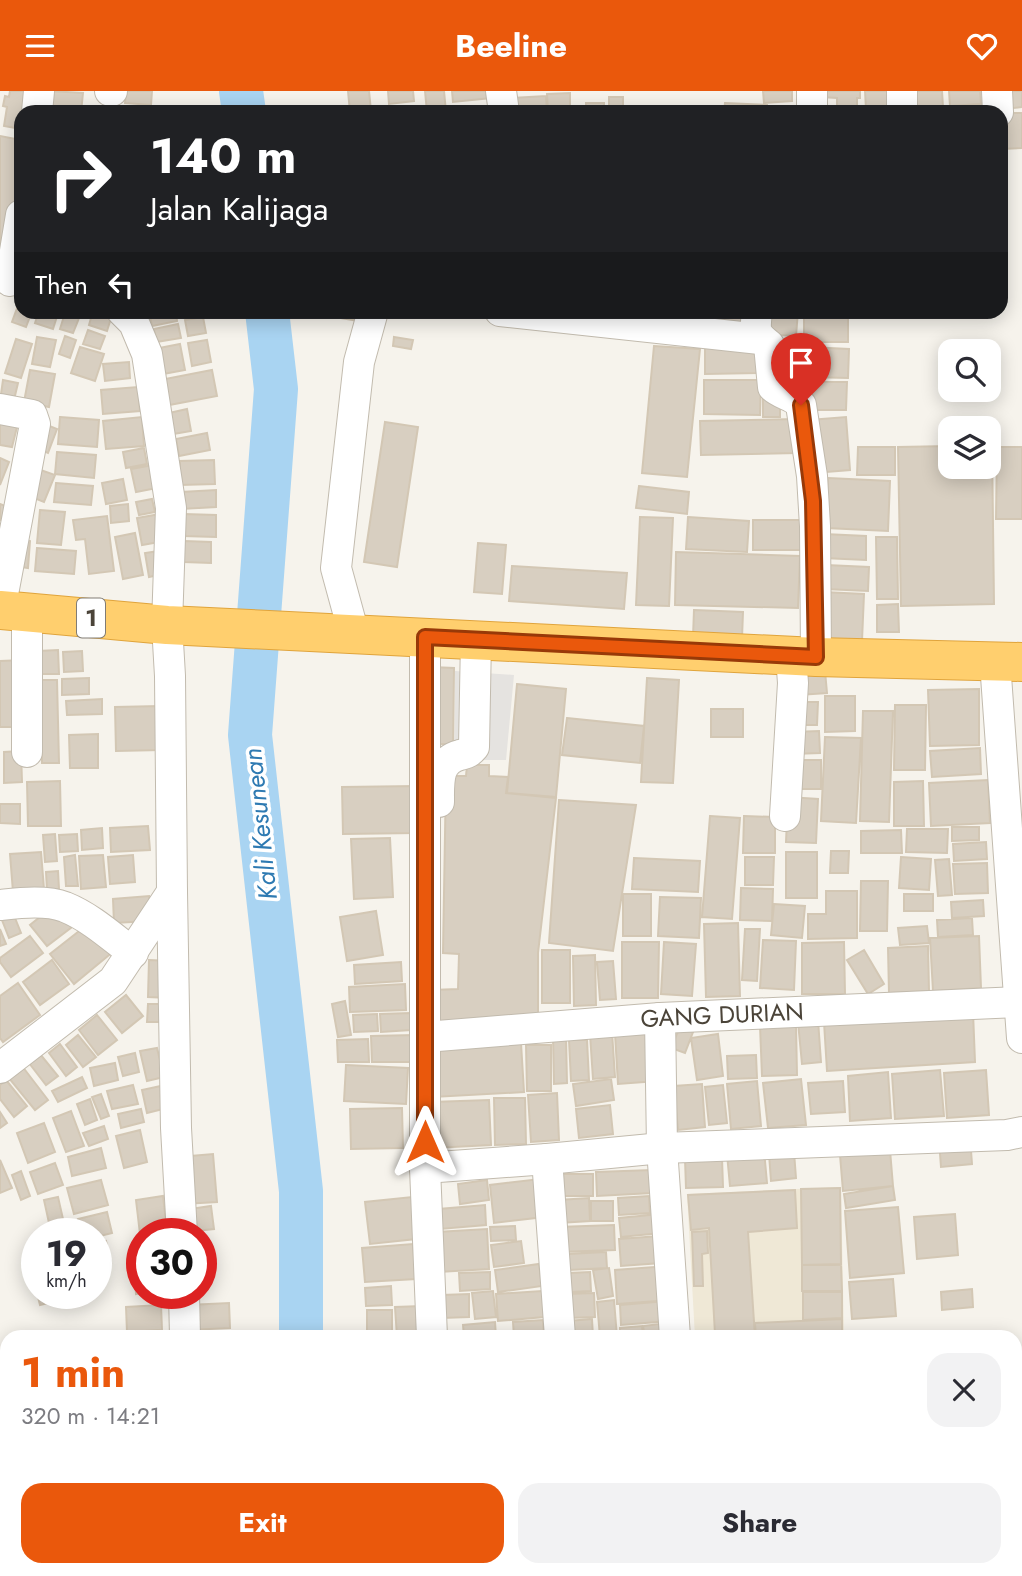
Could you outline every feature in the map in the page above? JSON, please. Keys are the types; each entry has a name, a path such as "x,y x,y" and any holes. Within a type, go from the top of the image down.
{"highway":[{"name":"1","path":"9,610 175,625 804,656 1009,662"}],"street":[{"path":"10,281 14,257"},
{"path":"130,319 147,354 171,507 175,625 170,676 172,892 180,1218"},
{"path":"340,633 336,569 359,362 371,319"},
{"path":"652,319 759,325 769,345 773,387 801,405 813,501 804,656 793,683 785,816"},
{"path":"0,408 32,415 35,423 9,610 27,752"},
{"path":"425,637 425,1168 432,1330"},
{"path":"439,975 440,773 443,765 450,759 467,754 474,747 476,639"},
{"path":"1009,662 1022,1038"},
{"path":"2,1064 113,981 172,892"},
{"path":"0,905 46,903 64,907 92,921 133,953"},
{"name":"GANG DURIAN","path":"425,1037 660,1018 1019,1002"},
{"path":"660,1018 662,1148 675,1330"},
{"path":"425,1168 662,1148 1007,1135 1022,1132"},
{"path":"547,1159 559,1330"},
{"path":"184,1309 185,1330"}],"shaded area":[{"path":"455,671 514,675 506,760 454,760"},
{"path":"841,1187 844,1330 695,1330 687,1194"}],"building":[{"path":"10,91 32,91 29,105 14,105 14,128 4,126 7,107 3,106 5,96 9,97"},
{"path":"50,91 83,93 82,105 49,105"},
{"path":"126,91 152,91 151,105 125,103"},
{"path":"348,91 369,91 370,105 349,105"},
{"path":"388,91 413,91 414,101 389,104"},
{"path":"425,91 444,91 445,105 426,105"},
{"path":"452,91 490,91 491,98 453,102"},
{"path":"763,91 792,91 792,101 764,103"},
{"path":"822,91 860,91 857,105 837,105 837,98 822,97"},
{"path":"865,91 899,91 900,105 866,105"},
{"path":"907,91 942,91 943,105 908,105"},
{"path":"949,91 980,91 981,104 950,105"},
{"path":"1003,91 1022,91 1022,107 1008,109 1008,105 1004,105"},
{"path":"570,93 570,105 548,105 547,94"},
{"path":"546,96 547,105 512,105 512,98"},
{"path":"609,97 623,97 623,105 609,105"},
{"path":"586,103 604,103 604,105"},
{"path":"725,103 767,105 725,105"},
{"path":"1008,113 1022,113 1022,148 1008,149"},
{"path":"0,136 14,139 14,223 5,267 0,266"},
{"path":"14,317 14,319 29,319 26,327 12,322"},
{"path":"36,319 56,319 53,329 35,323"},
{"path":"63,319 79,319 73,333 60,329"},
{"path":"91,319 111,319 107,331 89,325"},
{"path":"151,319 177,319 177,321 152,326"},
{"path":"203,319 206,333 188,336 185,320"},
{"path":"674,319 711,319 710,326 674,323"},
{"path":"713,319 754,319 753,328 713,324"},
{"path":"762,319 797,319 796,336 761,334"},
{"path":"804,319 848,319 848,342 804,342"},
{"path":"178,324 181,338 156,342 154,329"},
{"path":"88,330 105,336 100,349 83,344"},
{"path":"65,336 76,340 70,358 59,354"},
{"path":"37,337 56,340 50,367 32,364"},
{"path":"394,337 413,340 411,349 393,346"},
{"path":"16,339 32,344 21,378 5,373"},
{"path":"796,339 796,353 771,353 771,340"},
{"path":"207,340 211,362 192,366 188,343"},
{"path":"180,344 185,370 163,374 159,348"},
{"path":"654,346 700,349 687,477 642,473"},
{"path":"705,346 758,346 758,373 705,374"},
{"path":"80,347 104,354 95,381 71,373"},
{"path":"808,347 849,349 848,378 807,377"},
{"path":"788,355 804,355 805,375 789,376"},
{"path":"129,362 130,378 105,381 103,364"},
{"path":"30,370 55,374 49,407 24,402"},
{"path":"212,370 217,396 164,406 160,380"},
{"path":"3,380 18,383 13,404 0,401"},
{"path":"704,380 761,380 760,415 704,414"},
{"path":"805,382 847,382 846,410 805,410"},
{"path":"138,387 140,411 103,414 101,390"},
{"path":"763,395 780,395 780,417 763,417"},
{"path":"187,409 191,431 173,434 169,413"},
{"path":"0,415 19,419 12,447 0,445"},
{"path":"60,417 99,420 97,447 58,444"},
{"path":"142,417 144,446 106,449 103,421"},
{"path":"846,417 850,470 814,473 810,420"},
{"path":"797,419 797,453 701,455 700,421"},
{"path":"385,422 418,427 397,567 364,562"},
{"path":"42,423 57,429 48,453 32,446"},
{"path":"207,433 210,450 179,456 176,439"},
{"path":"938,446 938,479 992,479 994,604 901,606 898,447"},
{"path":"858,447 895,447 895,475 857,475"},
{"path":"1001,447 1022,447 1022,519 996,519 997,479 1001,479"},
{"path":"144,448 147,464 126,468 123,452"},
{"path":"57,452 96,455 94,478 55,474"},
{"path":"0,458 9,462 0,485"},
{"path":"214,460 215,484 180,485 180,461"},
{"path":"153,465 157,488 136,492 131,469"},
{"path":"35,468 55,475 44,502 24,494"},
{"path":"828,478 890,481 888,531 826,528"},
{"path":"123,479 127,500 106,504 102,483"},
{"path":"56,483 93,486 91,505 54,502"},
{"path":"639,486 689,492 687,514 636,508"},
{"path":"216,490 216,507 181,509 181,492"},
{"path":"152,499 155,512 139,515 136,502"},
{"path":"0,504 15,510 10,524 0,520"},
{"path":"128,504 129,521 111,523 110,506"},
{"path":"40,510 65,512 61,545 37,543"},
{"path":"160,514 165,541 142,545 137,518"},
{"path":"184,514 216,515 216,537 183,536"},
{"path":"107,516 114,571 89,574 85,539 76,540 73,520"},
{"path":"640,517 673,518 669,606 636,605"},
{"path":"688,517 749,521 747,552 686,549"},
{"path":"753,520 801,520 801,550 753,550"},
{"path":"135,533 143,575 123,579 115,537"},
{"path":"824,534 866,536 866,560 823,558"},
{"path":"876,537 897,537 898,599 877,599"},
{"path":"18,539 30,541 28,568 15,566"},
{"path":"184,541 211,542 211,563 184,562"},
{"path":"478,543 506,545 502,594 474,592"},
{"path":"37,548 76,551 74,574 35,571"},
{"path":"159,551 163,574 149,577 145,553"},
{"path":"676,552 800,556 798,608 675,605"},
{"path":"826,565 869,567 868,591 825,589"},
{"path":"512,566 627,573 624,609 509,601"},
{"path":"823,592 864,594 862,641 821,640"},
{"path":"898,604 899,632 877,632 877,605"},
{"path":"694,610 743,612 742,638 693,637"},
{"path":"58,650 59,674 38,674 38,651"},
{"path":"82,651 83,671 64,672 63,652"},
{"path":"23,660 25,727 0,727 0,661"},
{"path":"431,667 454,668 453,744 431,744"},
{"path":"825,671 827,693 799,695 798,673"},
{"path":"89,678 89,694 62,695 62,679"},
{"path":"647,678 679,680 673,783 641,782"},
{"path":"40,680 57,680 59,763 42,763"},
{"path":"517,684 566,689 556,797 507,793"},
{"path":"979,689 979,745 930,746 928,690"},
{"path":"825,696 855,696 855,731 825,732"},
{"path":"102,699 102,714 67,715 66,701"},
{"path":"794,702 818,702 817,725 793,725"},
{"path":"895,705 926,705 925,770 894,770"},
{"path":"160,706 161,750 116,751 115,707"},
{"path":"711,709 743,709 743,737 711,737"},
{"path":"863,711 893,711 889,822 860,821"},
{"path":"567,718 644,726 640,763 562,755"},
{"path":"819,731 820,753 793,754 792,732"},
{"path":"98,734 98,768 70,768 69,735"},
{"path":"825,737 861,738 856,823 821,821"},
{"path":"980,748 981,774 932,777 930,751"},
{"path":"21,751 22,782 4,783 4,752"},
{"path":"792,760 821,760 821,789 792,789"},
{"path":"467,765 489,765 489,776 508,777 506,793 556,798 538,953 538,1016 441,1021 434,1015 433,990 458,989 459,954 443,953 446,776 466,776"},
{"path":"988,780 990,823 931,826 929,783"},
{"path":"60,781 61,826 28,826 27,782"},
{"path":"923,781 924,826 894,826 894,782"},
{"path":"416,786 416,833 343,834 342,787"},
{"path":"788,797 818,799 816,843 786,842"},
{"path":"559,800 636,805 613,951 549,943"},
{"path":"0,804 20,804 20,824 0,823"},
{"path":"710,816 740,818 732,919 702,917"},
{"path":"744,816 775,817 775,853 743,853"},
{"path":"148,826 150,850 111,852 110,828"},
{"path":"952,827 979,827 979,840 952,841"},
{"path":"102,828 103,848 82,850 81,830"},
{"path":"907,829 948,829 947,853 906,852"},
{"path":"901,830 902,853 861,853 861,831"},
{"path":"55,834 57,861 45,862 43,835"},
{"path":"77,834 78,851 60,852 59,835"},
{"path":"390,838 393,897 354,899 351,839"},
{"path":"986,842 987,859 954,861 953,844"},
{"path":"831,851 849,851 848,873 830,873"},
{"path":"41,852 44,889 13,892 10,854"},
{"path":"786,852 817,852 817,898 786,898"},
{"path":"75,855 78,886 66,886 64,857"},
{"path":"103,855 106,887 81,889 79,856"},
{"path":"133,855 135,882 110,884 108,857"},
{"path":"745,857 774,857 773,885 745,885"},
{"path":"901,857 931,859 929,890 899,888"},
{"path":"634,858 700,861 698,892 632,889"},
{"path":"949,859 952,895 938,896 935,860"},
{"path":"987,863 988,893 955,894 953,864"},
{"path":"58,871 59,889 47,890 46,872"},
{"path":"861,881 888,881 887,931 860,931"},
{"path":"741,888 773,889 772,921 740,920"},
{"path":"826,891 857,891 857,938 808,939 808,914 826,914"},
{"path":"623,894 651,894 651,936 623,936"},
{"path":"904,894 933,894 933,911 904,911"},
{"path":"149,896 150,921 114,923 113,899"},
{"path":"660,897 701,898 699,938 658,936"},
{"path":"983,900 984,916 952,918 951,902"},
{"path":"774,904 805,906 802,938 771,935"},
{"path":"55,905 72,927 47,946 30,925"},
{"path":"11,908 21,933 9,938 0,915"},
{"path":"376,911 383,955 347,961 340,917"},
{"path":"972,918 973,935 938,937 937,920"},
{"path":"738,923 740,996 706,997 704,924"},
{"path":"88,924 114,951 74,984 50,954"},
{"path":"927,926 929,943 900,945 898,928"},
{"path":"0,929 6,944 0,946"},
{"path":"745,929 760,929 757,981 742,980"},
{"path":"30,936 43,953 11,977 0,958"},
{"path":"979,936 981,988 933,991 930,938"},
{"path":"763,940 796,941 794,990 760,988"},
{"path":"622,942 659,942 658,998 622,998"},
{"path":"664,942 696,944 692,996 661,994"},
{"path":"844,942 845,994 802,994 802,943"},
{"path":"928,946 929,991 889,993 888,948"},
{"path":"542,950 570,950 570,1003 542,1003"},
{"path":"864,950 884,984 868,994 847,960"},
{"path":"595,955 596,1005 574,1006 573,956"},
{"path":"52,960 69,984 40,1005 23,982"},
{"path":"149,960 170,961 169,998 148,997"},
{"path":"613,961 616,999 600,1000 597,962"},
{"path":"401,962 402,981 355,984 354,965"},
{"path":"18,983 40,1015 3,1042 0,1038 0,996"},
{"path":"405,984 406,1010 350,1012 349,987"},
{"path":"126,995 143,1016 122,1033 105,1012"},
{"path":"345,1001 351,1035 338,1037 332,1004"},
{"path":"148,1004 162,1004 162,1022 147,1022"},
{"path":"973,1012 975,1062 827,1071 824,1022"},
{"path":"410,1013 411,1030 381,1032 380,1014"},
{"path":"377,1014 378,1031 354,1032 353,1015"},
{"path":"97,1015 117,1040 98,1055 79,1030"},
{"path":"818,1020 821,1062 802,1064 798,1022"},
{"path":"796,1025 797,1075 762,1076 760,1026"},
{"path":"680,1027 693,1032 685,1053 671,1048"},
{"path":"612,1032 615,1077 593,1079 590,1034"},
{"path":"654,1032 657,1081 618,1084 615,1034"},
{"path":"718,1034 723,1076 697,1080 691,1038"},
{"path":"78,1035 96,1057 83,1067 66,1045"},
{"path":"415,1035 415,1062 372,1062 371,1036"},
{"path":"566,1037 567,1083 554,1084 553,1038"},
{"path":"368,1039 369,1062 338,1062 337,1040"},
{"path":"569,1040 587,1040 589,1080 571,1081"},
{"path":"521,1043 524,1092 433,1097 431,1047"},
{"path":"60,1044 77,1067 66,1076 49,1053"},
{"path":"526,1045 551,1045 551,1091 527,1091"},
{"path":"157,1048 164,1077 147,1081 140,1051"},
{"path":"135,1053 139,1072 123,1076 118,1057"},
{"path":"40,1054 58,1076 46,1085 29,1063"},
{"path":"756,1055 757,1078 728,1079 727,1056"},
{"path":"115,1063 118,1080 94,1086 90,1068"},
{"path":"346,1065 408,1068 406,1104 344,1101"},
{"path":"22,1066 48,1100 35,1110 8,1077"},
{"path":"940,1070 944,1116 895,1119 892,1074"},
{"path":"986,1070 989,1115 947,1118 944,1073"},
{"path":"888,1072 891,1118 850,1121 848,1076"},
{"path":"82,1077 87,1088 58,1102 52,1091"},
{"path":"611,1079 614,1100 576,1106 573,1084"},
{"path":"801,1079 806,1125 768,1128 763,1083"},
{"path":"6,1080 27,1106 14,1117 0,1099 0,1085"},
{"path":"757,1081 761,1126 731,1129 727,1084"},
{"path":"843,1081 845,1112 811,1114 808,1083"},
{"path":"170,1084 175,1106 147,1113 142,1090"},
{"path":"702,1084 705,1127 678,1130 674,1086"},
{"path":"133,1085 138,1104 112,1109 107,1091"},
{"path":"723,1085 727,1123 709,1125 705,1087"},
{"path":"557,1093 559,1140 531,1142 528,1095"},
{"path":"101,1094 109,1116 101,1119 92,1097"},
{"path":"494,1098 525,1098 526,1144 495,1145"},
{"path":"90,1099 97,1120 85,1125 77,1104"},
{"path":"489,1100 491,1145 433,1148 432,1102"},
{"path":"610,1105 613,1134 579,1138 576,1109"},
{"path":"402,1108 403,1148 351,1149 350,1109"},
{"path":"141,1109 144,1122 121,1128 118,1114"},
{"path":"71,1111 84,1146 66,1152 53,1118"},
{"path":"0,1112 7,1123 0,1128"},
{"path":"44,1123 55,1152 28,1163 17,1133"},
{"path":"104,1126 108,1139 89,1146 83,1133"},
{"path":"140,1130 147,1162 124,1168 116,1136"},
{"path":"970,1137 972,1164 941,1167 939,1140"},
{"path":"101,1148 106,1168 72,1176 68,1157"},
{"path":"764,1150 767,1183 730,1186 727,1154"},
{"path":"890,1150 893,1186 843,1191 840,1155"},
{"path":"794,1152 796,1178 771,1181 769,1154"},
{"path":"213,1154 217,1202 183,1204 179,1157"},
{"path":"722,1158 723,1187 686,1188 685,1159"},
{"path":"0,1160 12,1188 0,1193"},
{"path":"55,1163 63,1185 38,1194 30,1172"},
{"path":"652,1170 652,1193 597,1196 596,1172"},
{"path":"21,1171 30,1196 21,1200 12,1175"},
{"path":"556,1174 593,1174 593,1196 556,1196"},
{"path":"540,1179 544,1217 494,1223 490,1185"},
{"path":"101,1180 108,1205 74,1214 67,1188"},
{"path":"487,1180 489,1200 460,1204 458,1184"},
{"path":"893,1186 895,1200 846,1208 844,1194"},
{"path":"840,1188 841,1264 802,1265 801,1189"},
{"path":"795,1190 797,1228 748,1232 755,1330 715,1330 709,1228 691,1230 688,1195"},
{"path":"163,1196 166,1218 138,1218 136,1200"},
{"path":"649,1196 650,1213 619,1215 618,1198"},
{"path":"58,1197 63,1218 48,1218 44,1200"},
{"path":"412,1197 416,1239 370,1244 365,1202"},
{"path":"589,1198 590,1221 559,1223 558,1200"},
{"path":"591,1201 613,1201 613,1221 591,1221"},
{"path":"485,1205 486,1225 440,1229 439,1209"},
{"path":"211,1206 213,1218 184,1218 183,1210"},
{"path":"898,1207 904,1273 850,1278 845,1211"},
{"path":"107,1212 108,1218 82,1218"},
{"path":"660,1214 661,1233 621,1237 619,1218"},
{"path":"955,1214 958,1255 917,1259 914,1217"},
{"path":"614,1225 615,1250 559,1252 558,1227"},
{"path":"515,1226 516,1240 491,1241 490,1227"},
{"path":"487,1229 489,1269 439,1272 437,1232"},
{"path":"707,1231 708,1253 702,1254 703,1286 694,1286 692,1232"},
{"path":"659,1236 661,1263 621,1266 619,1239"},
{"path":"521,1241 524,1263 494,1267 491,1245"},
{"path":"413,1244 416,1279 365,1282 362,1248"},
{"path":"606,1252 607,1268 569,1270 568,1254"},
{"path":"539,1264 542,1286 498,1292 495,1270"},
{"path":"802,1265 841,1265 842,1291 802,1291"},
{"path":"668,1266 671,1300 617,1304 615,1270"},
{"path":"609,1268 613,1296 598,1299 593,1270"},
{"path":"490,1272 490,1289 460,1291 459,1273"},
{"path":"590,1272 591,1291 571,1292 569,1273"},
{"path":"893,1279 896,1316 852,1319 849,1282"},
{"path":"391,1286 392,1305 366,1306 365,1288"},
{"path":"972,1289 973,1307 942,1310 941,1292"},
{"path":"493,1291 496,1317 475,1319 472,1293"},
{"path":"542,1291 544,1317 498,1321 496,1294"},
{"path":"803,1292 842,1292 842,1318 803,1320"},
{"path":"594,1293 595,1317 568,1318 567,1294"},
{"path":"469,1294 469,1317 442,1318 442,1295"},
{"path":"614,1300 616,1330 599,1330 597,1302"},
{"path":"667,1301 669,1321 621,1325 620,1305"},
{"path":"229,1303 230,1328 189,1330 188,1309 217,1309 217,1304"},
{"path":"422,1306 423,1330 397,1330 395,1307"},
{"path":"126,1309 161,1309 162,1330 127,1330"},
{"path":"367,1310 392,1310 392,1330 367,1330"},
{"path":"592,1319 593,1330 568,1330 567,1321"},
{"path":"842,1319 842,1330 756,1330 755,1323"},
{"path":"543,1320 544,1330 514,1330 513,1322"},
{"path":"495,1322 496,1330 463,1330 463,1325"},
{"path":"667,1323 668,1330 644,1330 643,1326"},
{"path":"642,1326 642,1330 620,1330"}],"waterway":[{"name":"Kali Kesunean","path":"241,91 243,105"},
{"name":"Kali Kesunean","path":"268,319 276,389 250,735 301,1191 301,1330"}],"route":[{"path":"425,1142 425,637 816,657 815,526 812,476 801,405"}]}
